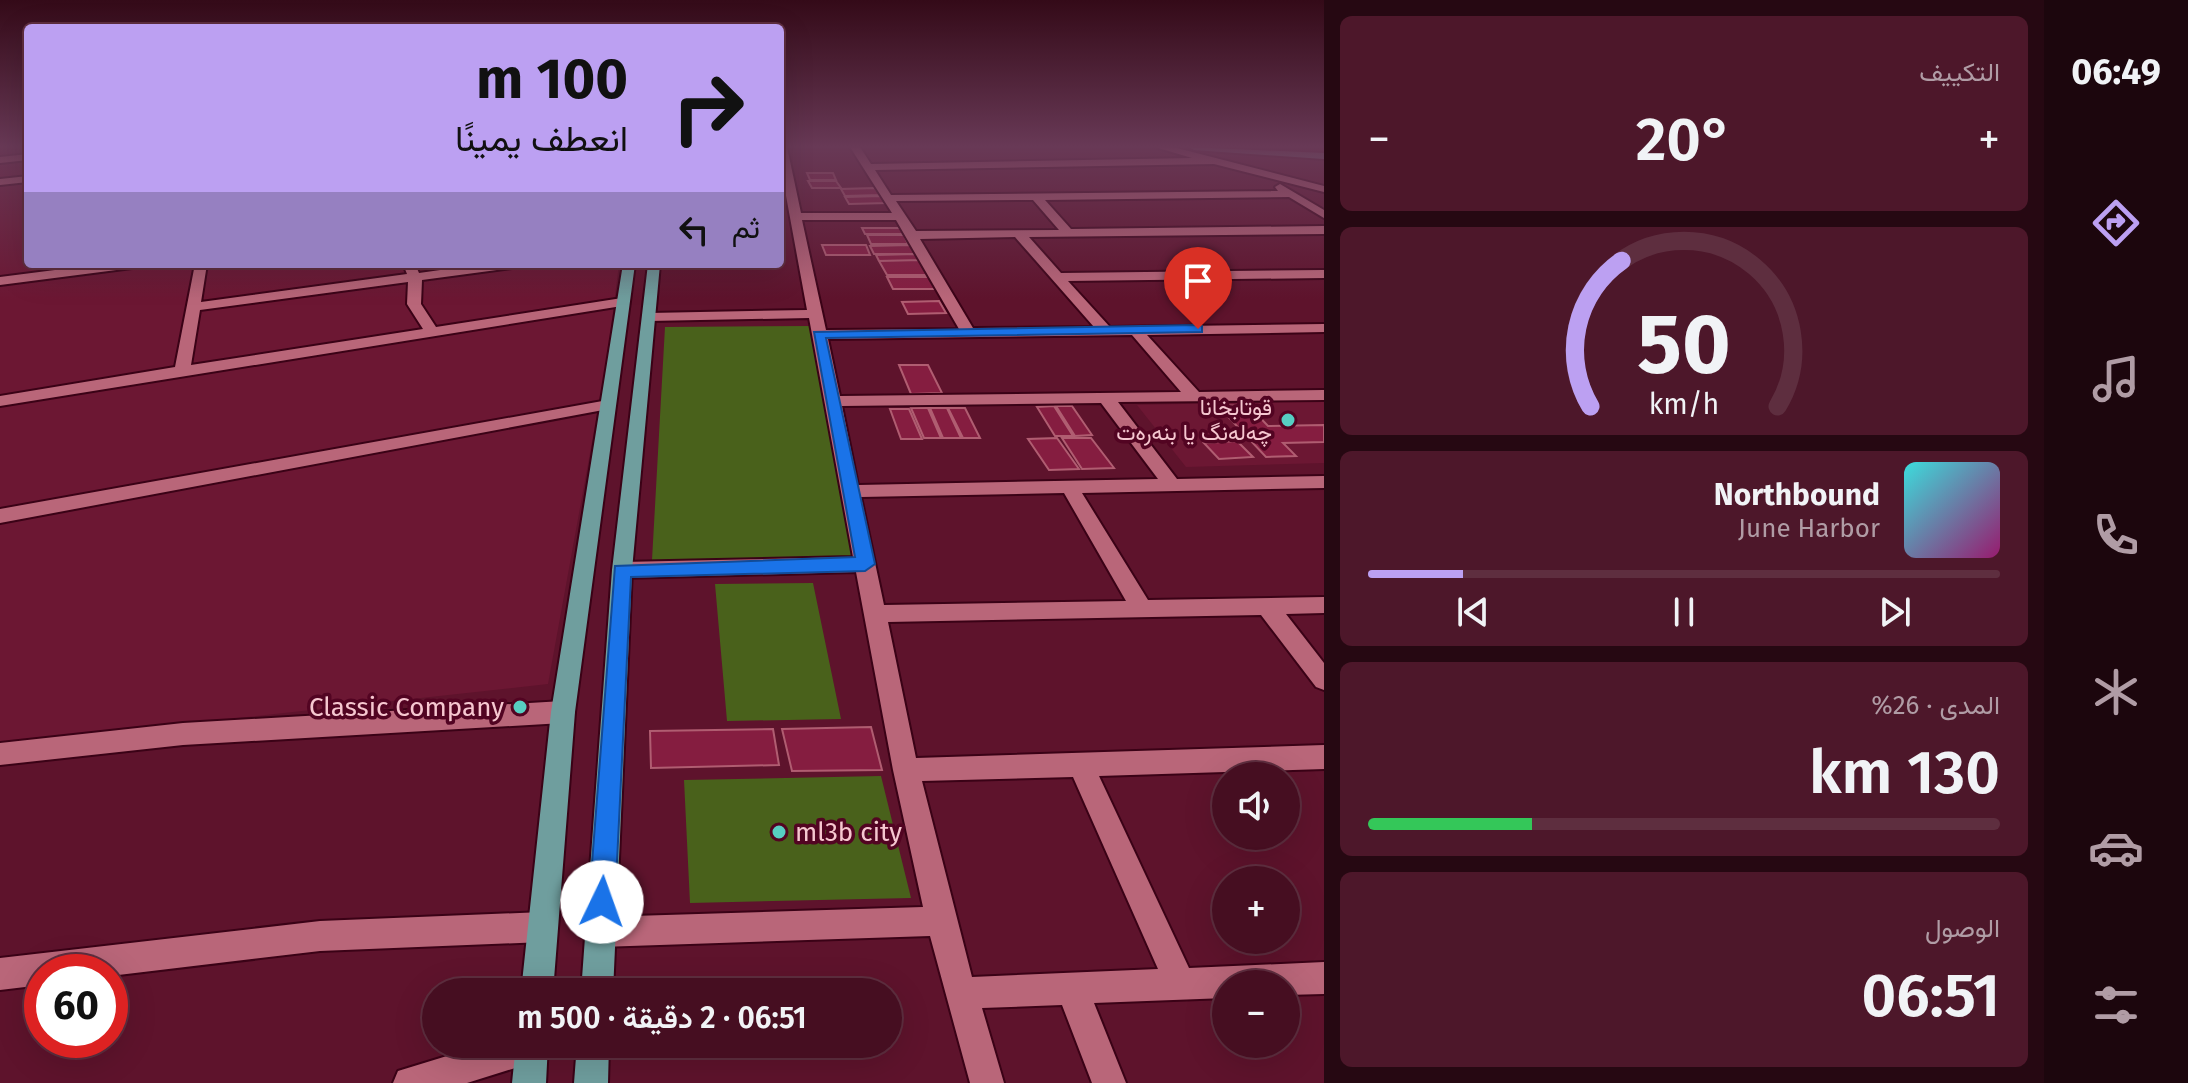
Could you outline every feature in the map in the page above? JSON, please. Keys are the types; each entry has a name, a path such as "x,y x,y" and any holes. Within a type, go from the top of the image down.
{"main road":[{"path":"538,978 563,712 628,268"},
{"path":"598,978 622,570 654,268"},
{"path":"529,1083 531,1058"},
{"path":"591,1083 592,1058"}],"street":[{"path":"790,198 834,401 906,770 941,921 987,1083"},
{"path":"923,198 889,198 968,332"},
{"path":"1037,198 1068,233"},
{"path":"1296,198 1324,215"},
{"path":"796,217 899,216"},
{"path":"912,235 1324,230"},
{"path":"1019,234 1105,330"},
{"path":"182,371 200,268"},
{"path":"411,268 415,278 414,304 432,332"},
{"path":"193,307 484,268"},
{"path":"0,281 47,269"},
{"path":"1059,277 1324,274"},
{"path":"0,401 622,302"},
{"path":"649,317 968,332 1324,328"},
{"path":"1135,330 1193,395"},
{"path":"834,401 1324,395"},
{"path":"1105,397 1172,485"},
{"path":"0,516 608,405"},
{"path":"852,491 1324,482"},
{"path":"1070,488 1141,607"},
{"path":"622,570 865,564"},
{"path":"877,614 1324,605"},
{"path":"1267,606 1324,680"},
{"path":"0,754 183,734 563,712"},
{"path":"906,770 1324,757"},
{"path":"1080,764 1181,985"},
{"path":"600,932 941,921"},
{"path":"0,974 320,936 543,927"},
{"path":"963,993 1324,978"},
{"path":"1072,989 1109,1083"},
{"path":"410,1083 492,1058"}],"shaded area":[{"path":"0,198 24,198 24,268 618,268 607,359 548,684 0,744"},
{"path":"1324,401 1324,463 1186,467 1137,405"}],"green space":[{"path":"815,326 867,560 652,560 665,327"},
{"path":"813,583 841,719 727,721 715,584"},
{"path":"881,776 911,898 690,903 684,780"}],"building":[{"path":"845,198 882,198 886,203 849,204"},
{"path":"862,228 903,228 906,234 865,234"},
{"path":"867,235 904,235 908,244 871,244"},
{"path":"822,245 866,245 870,255 826,255"},
{"path":"910,245 915,254 874,254 870,246"},
{"path":"916,254 919,260 879,261 876,255"},
{"path":"919,260 928,275 887,275 879,261"},
{"path":"887,277 929,277 935,289 893,289"},
{"path":"939,301 946,313 908,314 902,302"},
{"path":"899,365 928,365 942,393 911,394"},
{"path":"1248,405 1268,426 1324,425 1324,442 1283,443 1296,456 1266,457 1218,406"},
{"path":"1054,406 1073,436 1055,436 1037,407"},
{"path":"1056,406 1072,406 1092,435 1075,436"},
{"path":"911,408 928,408 941,438 924,438"},
{"path":"930,408 947,408 961,438 943,438"},
{"path":"948,408 965,408 980,438 963,438"},
{"path":"890,409 909,409 922,439 901,439"},
{"path":"1057,438 1079,469 1049,470 1028,439"},
{"path":"1062,438 1091,438 1114,468 1082,469"},
{"path":"1237,441 1253,457 1219,459 1204,443"},
{"path":"871,727 882,770 792,771 782,729"},
{"path":"773,729 779,765 651,768 650,731"}],"place":[{"name":"قوتابخانا چەلەنگ یا بنەرەت","path":"1288,420"},
{"name":"Classic Company","path":"520,707"},
{"name":"ml3b city","path":"779,832"}],"route":[{"path":"602,902 622,570 865,564 819,335 1198,329"}]}
